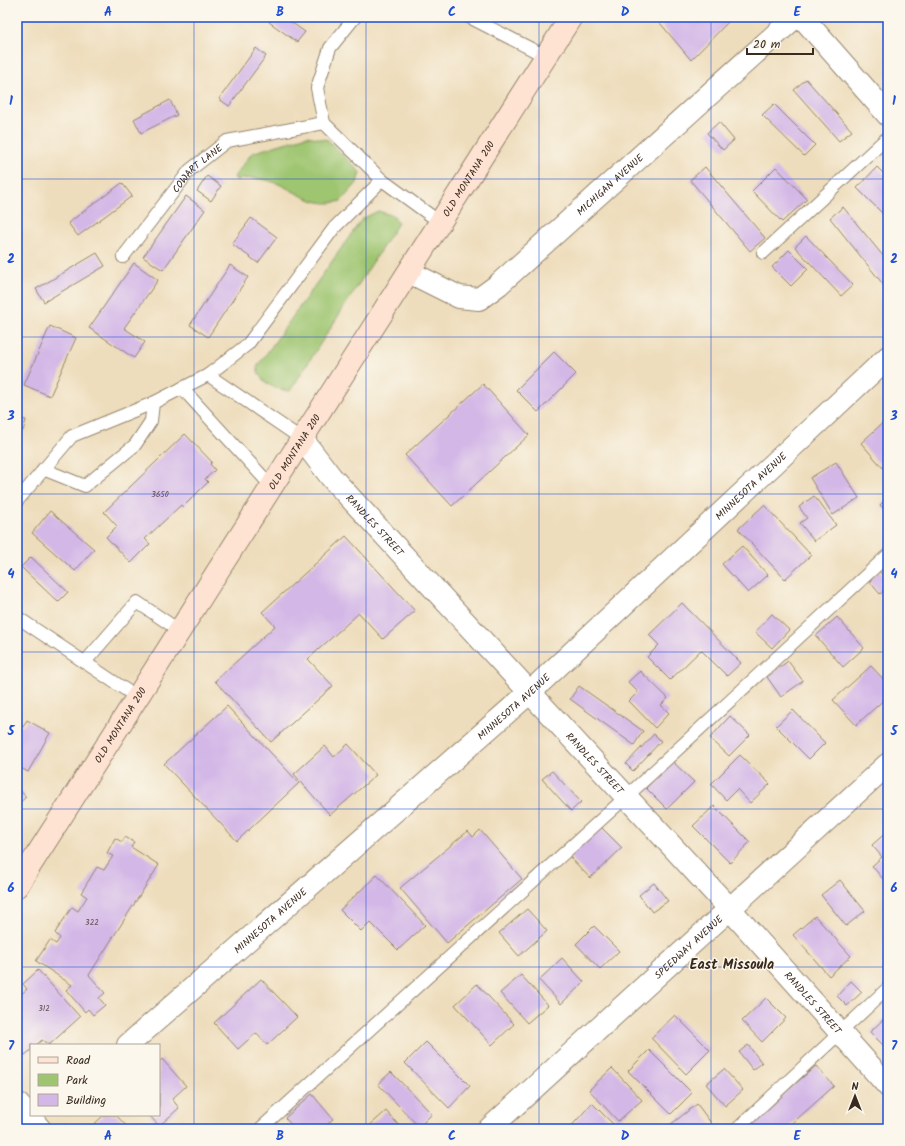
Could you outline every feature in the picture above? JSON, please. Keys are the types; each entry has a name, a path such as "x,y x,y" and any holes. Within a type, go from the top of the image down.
{"main road":[{"name":"OLD MONTANA 200","path":"17,886 572,17"}],"street":[{"name":"MICHIGAN AVENUE","path":"409,272 459,297 479,299 498,285 795,17"},
{"path":"802,17 888,115"},
{"name":"MINNESOTA AVENUE","path":"129,1044 529,693 888,357"},
{"name":"RANDLES STREET","path":"302,439 331,477 729,908 888,1086"},
{"name":"SPEEDWAY AVENUE","path":"489,1129 888,764"},
{"path":"17,1103 39,1125"}],"lane":[{"path":"355,17 330,48 317,88 324,123 382,180 441,223"},
{"path":"469,17 547,57"},
{"name":"COWART LANE","path":"123,257 190,170 227,141 324,123"},
{"path":"763,253 888,137"},
{"path":"17,501 72,436 153,403 208,375 248,344 334,228 382,180"},
{"path":"208,375 302,439"},
{"path":"182,388 272,487"},
{"path":"43,469 85,486 135,445 151,421 153,403"},
{"path":"260,1129 626,797 888,554"},
{"path":"85,662 137,602 180,632"},
{"path":"17,617 138,698"},
{"path":"737,1129 888,988"}],"green space":[{"path":"307,136 328,140 360,172 357,183 341,201 333,203 317,202 270,181 253,178 236,180 234,177 252,153"},
{"path":"378,211 394,216 398,223 290,391 269,385 261,378 257,367 362,219"}],"building":[{"path":"273,17 284,17 305,32 297,42 269,22"},
{"path":"655,17 733,17 691,60"},
{"path":"256,48 266,56 229,106 219,99"},
{"path":"806,79 852,131 839,141 794,90"},
{"path":"170,100 177,115 141,133 134,119"},
{"path":"774,104 815,145 804,156 762,115"},
{"path":"719,122 734,140 723,150 707,133"},
{"path":"705,167 765,238 750,251 690,180"},
{"path":"776,167 807,199 782,222 752,191"},
{"path":"877,167 888,178 888,219 857,188"},
{"path":"207,176 221,186 211,201 197,191"},
{"path":"122,183 132,196 78,236 68,223"},
{"path":"186,196 205,210 163,270 143,257"},
{"path":"843,207 888,262 888,286 886,288 830,218"},
{"path":"251,218 277,237 258,263 232,244"},
{"path":"806,236 853,285 841,296 795,247"},
{"path":"789,250 808,269 791,286 772,267"},
{"path":"97,253 105,266 44,302 36,289"},
{"path":"134,263 158,280 124,328 145,342 134,358 89,328"},
{"path":"230,265 248,277 208,337 190,325"},
{"path":"50,326 76,338 50,396 24,385"},
{"path":"554,352 576,374 538,412 516,390"},
{"path":"483,384 529,435 452,506 405,455"},
{"path":"17,418 26,420 23,431 17,429"},
{"path":"888,418 888,464 883,468 861,443"},
{"path":"185,434 212,462 210,464 215,470 205,479 208,482 183,507 181,505 145,539 150,544 131,563 106,537 117,526 104,512"},
{"path":"836,462 859,498 833,515 810,478"},
{"path":"814,496 836,525 814,541 800,523 807,518 799,507"},
{"path":"888,497 888,513 880,505"},
{"path":"764,505 811,555 785,579 738,529"},
{"path":"50,511 94,549 75,571 32,533"},
{"path":"346,536 415,611 383,639 359,613 308,659 333,686 271,742 215,681 275,626 262,612"},
{"path":"742,546 768,575 748,593 722,564"},
{"path":"31,557 68,592 58,602 21,567"},
{"path":"879,571 888,581 888,587 880,594 868,580"},
{"path":"682,603 741,663 727,676 701,650 670,680 647,657 659,645 649,635"},
{"path":"772,614 789,630 772,648 755,632"},
{"path":"837,617 864,648 843,667 816,636"},
{"path":"788,661 803,681 781,697 767,677"},
{"path":"871,666 888,684 888,696 856,725 833,700"},
{"path":"640,671 668,698 661,705 669,713 655,728 629,701 638,692 628,682"},
{"path":"579,686 643,731 634,745 570,699"},
{"path":"227,706 299,783 237,841 164,764"},
{"path":"793,710 825,743 809,759 776,726"},
{"path":"730,716 750,735 729,756 710,738"},
{"path":"27,720 50,733 28,772 17,766 17,723 23,727"},
{"path":"654,734 661,741 633,771 626,764"},
{"path":"348,744 376,775 330,815 294,774 325,746 334,757"},
{"path":"740,755 770,784 750,803 737,789 726,800 711,784"},
{"path":"672,761 694,782 667,809 646,788"},
{"path":"552,771 581,802 571,811 542,779"},
{"path":"17,787 26,797 17,805"},
{"path":"714,806 750,842 730,863 693,826"},
{"path":"600,826 622,848 590,878 569,856"},
{"path":"480,830 522,879 447,943 400,888 468,831 473,837"},
{"path":"888,831 888,876 884,880 872,866 882,857 872,845"},
{"path":"125,837 134,842 131,847 159,865 89,975 105,993 99,998 105,1005 93,1015 88,1009 85,1012 66,990 72,985 36,961 50,940 56,944 60,938 55,933 72,907 78,911 87,897 81,893 97,867 104,870 113,856 107,853 115,838 122,842"},
{"path":"377,875 425,925 398,950 370,922 361,931 340,910"},
{"path":"840,880 865,911 846,926 821,895"},
{"path":"654,883 668,901 652,912 639,895"},
{"path":"527,909 547,931 519,956 499,933"},
{"path":"815,916 851,956 829,976 793,935"},
{"path":"594,926 619,951 600,969 576,944"},
{"path":"562,958 584,982 561,1004 539,980"},
{"path":"38,970 80,1017 50,1044 42,1040 37,1044 30,1044 30,1051 25,1055 17,1046 17,998 27,989 23,984"},
{"path":"521,975 548,1005 527,1023 500,993"},
{"path":"261,979 297,1017 267,1045 256,1033 238,1049 214,1023"},
{"path":"851,981 862,992 847,1006 837,996"},
{"path":"477,984 514,1024 492,1045 455,1005"},
{"path":"766,998 786,1018 762,1042 742,1021"},
{"path":"675,1015 710,1050 686,1074 651,1038"},
{"path":"888,1015 888,1050 870,1032"},
{"path":"426,1042 470,1086 449,1108 405,1063"},
{"path":"748,1045 762,1063 753,1070 739,1052"},
{"path":"649,1050 692,1093 671,1114 628,1071"},
{"path":"162,1059 186,1086 172,1099 179,1108 159,1126 150,1116 160,1116 160,1061"},
{"path":"816,1066 834,1086 787,1128 788,1129 742,1129"},
{"path":"612,1068 642,1100 618,1121 589,1090"},
{"path":"724,1069 743,1090 725,1106 706,1084"},
{"path":"391,1072 432,1114 419,1127 378,1084"},
{"path":"312,1094 333,1119 322,1129 295,1129 285,1118"},
{"path":"592,1103 613,1124 608,1129 569,1129"},
{"path":"697,1104 714,1127 711,1129 673,1129 670,1125"},
{"path":"386,1111 402,1129 366,1129"},
{"path":"103,1116 117,1116 129,1129 89,1129"}],"district":[{"name":"East Missoula","path":"732,964"}]}
